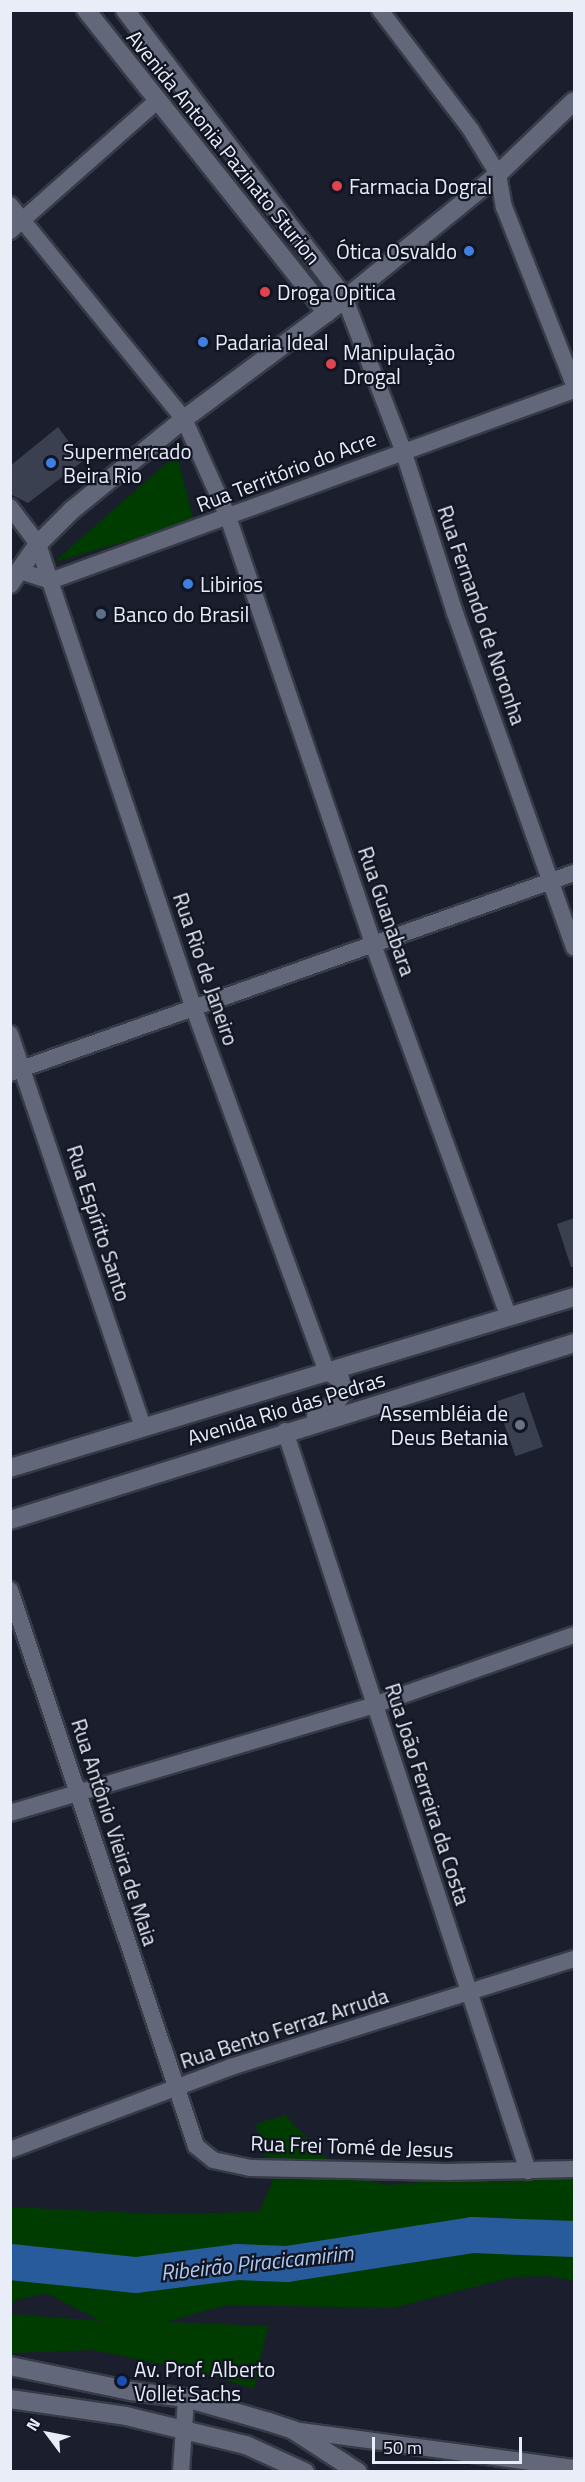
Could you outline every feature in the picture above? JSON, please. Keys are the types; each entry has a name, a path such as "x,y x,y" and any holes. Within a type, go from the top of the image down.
{"main road":[{"name":"Avenida Antonia Pazinato Sturion","path":"86,10 327,313"},
{"name":"Avenida Antonia Pazinato Sturion","path":"125,10 345,299"},
{"path":"15,577 38,544 72,510 184,419 345,299 498,174 574,101"},
{"name":"Avenida Rio das Pedras","path":"10,1468 326,1370 382,1358 574,1297"},
{"name":"Avenida Rio das Pedras","path":"10,1520 285,1431 574,1343"},
{"path":"285,1431 340,1399 344,1392 340,1379 326,1370"},
{"path":"10,2366 131,2391 186,2398 293,2430 358,2472"},
{"path":"10,2399 126,2416 246,2445 305,2472"}],"street":[{"path":"380,10 471,130 498,174 504,207 574,384"},
{"path":"17,226 158,100"},
{"name":"Rua Guanabara","path":"10,205 17,226 184,419 228,517 374,947 509,1317"},
{"name":"Rua Fernando de Noronha","path":"345,299 404,450 455,613 574,946"},
{"name":"Rua Território do Acre","path":"50,581 404,450 574,390"},
{"path":"10,507 38,544 50,581 15,577"},
{"name":"Rua Rio de Janeiro","path":"50,581 194,1009 326,1370"},
{"path":"17,1070 374,947 551,879 574,873"},
{"name":"Rua Espírito Santo","path":"10,1034 17,1070 142,1426"},
{"name":"Rua João Ferreira da Costa","path":"285,1431 528,2171"},
{"name":"Rua Antônio Vieira de Maia","path":"10,1590 79,1791 175,2088"},
{"path":"10,1813 374,1705 574,1635"},
{"name":"Rua Bento Ferraz Arruda","path":"10,2150 175,2088 574,1959"},
{"name":"Rua Frei Tomé de Jesus","path":"175,2088 196,2146 213,2160 251,2168 528,2171 574,2169"},
{"path":"181,2472 186,2398"},
{"path":"293,2430 574,2468"}],"green space":[{"path":"177,454 194,522 54,562"},
{"path":"285,2115 329,2161 355,2177 388,2185 574,2169 574,2281 550,2276 513,2277 393,2308 227,2305 165,2322 268,2326 254,2389 206,2374 94,2350 11,2353 11,2314 101,2321 46,2293 16,2300 11,2305 11,2207 157,2214 259,2212 272,2183 256,2124"}],"building":[{"name":"Supermercado Beira Rio","path":"58,427 83,461 28,503 10,494 10,466"},
{"path":"574,1218 574,1267 571,1267 557,1224"},
{"name":"Assembléia de Deus Betania","path":"524,1392 543,1447 515,1456 497,1401"}],"waterway":[{"name":"Ribeirão Piracicamirim","path":"10,2262 136,2275 237,2262 287,2264 473,2235 574,2239"}],"place":[{"name":"Farmacia Dogral","path":"337,186"},
{"name":"Ótica Osvaldo","path":"469,251"},
{"name":"Droga Opitica","path":"265,292"},
{"name":"Padaria Ideal","path":"203,342"},
{"name":"Manipulação Drogal","path":"331,364"},
{"name":"Supermercado Beira Rio","path":"51,463"},
{"name":"Libirios","path":"188,584"},
{"name":"Banco do Brasil","path":"101,614"},
{"name":"Assembléia de Deus Betania","path":"520,1425"},
{"name":"Av. Prof. Alberto Vollet Sachs","path":"122,2381"}]}
